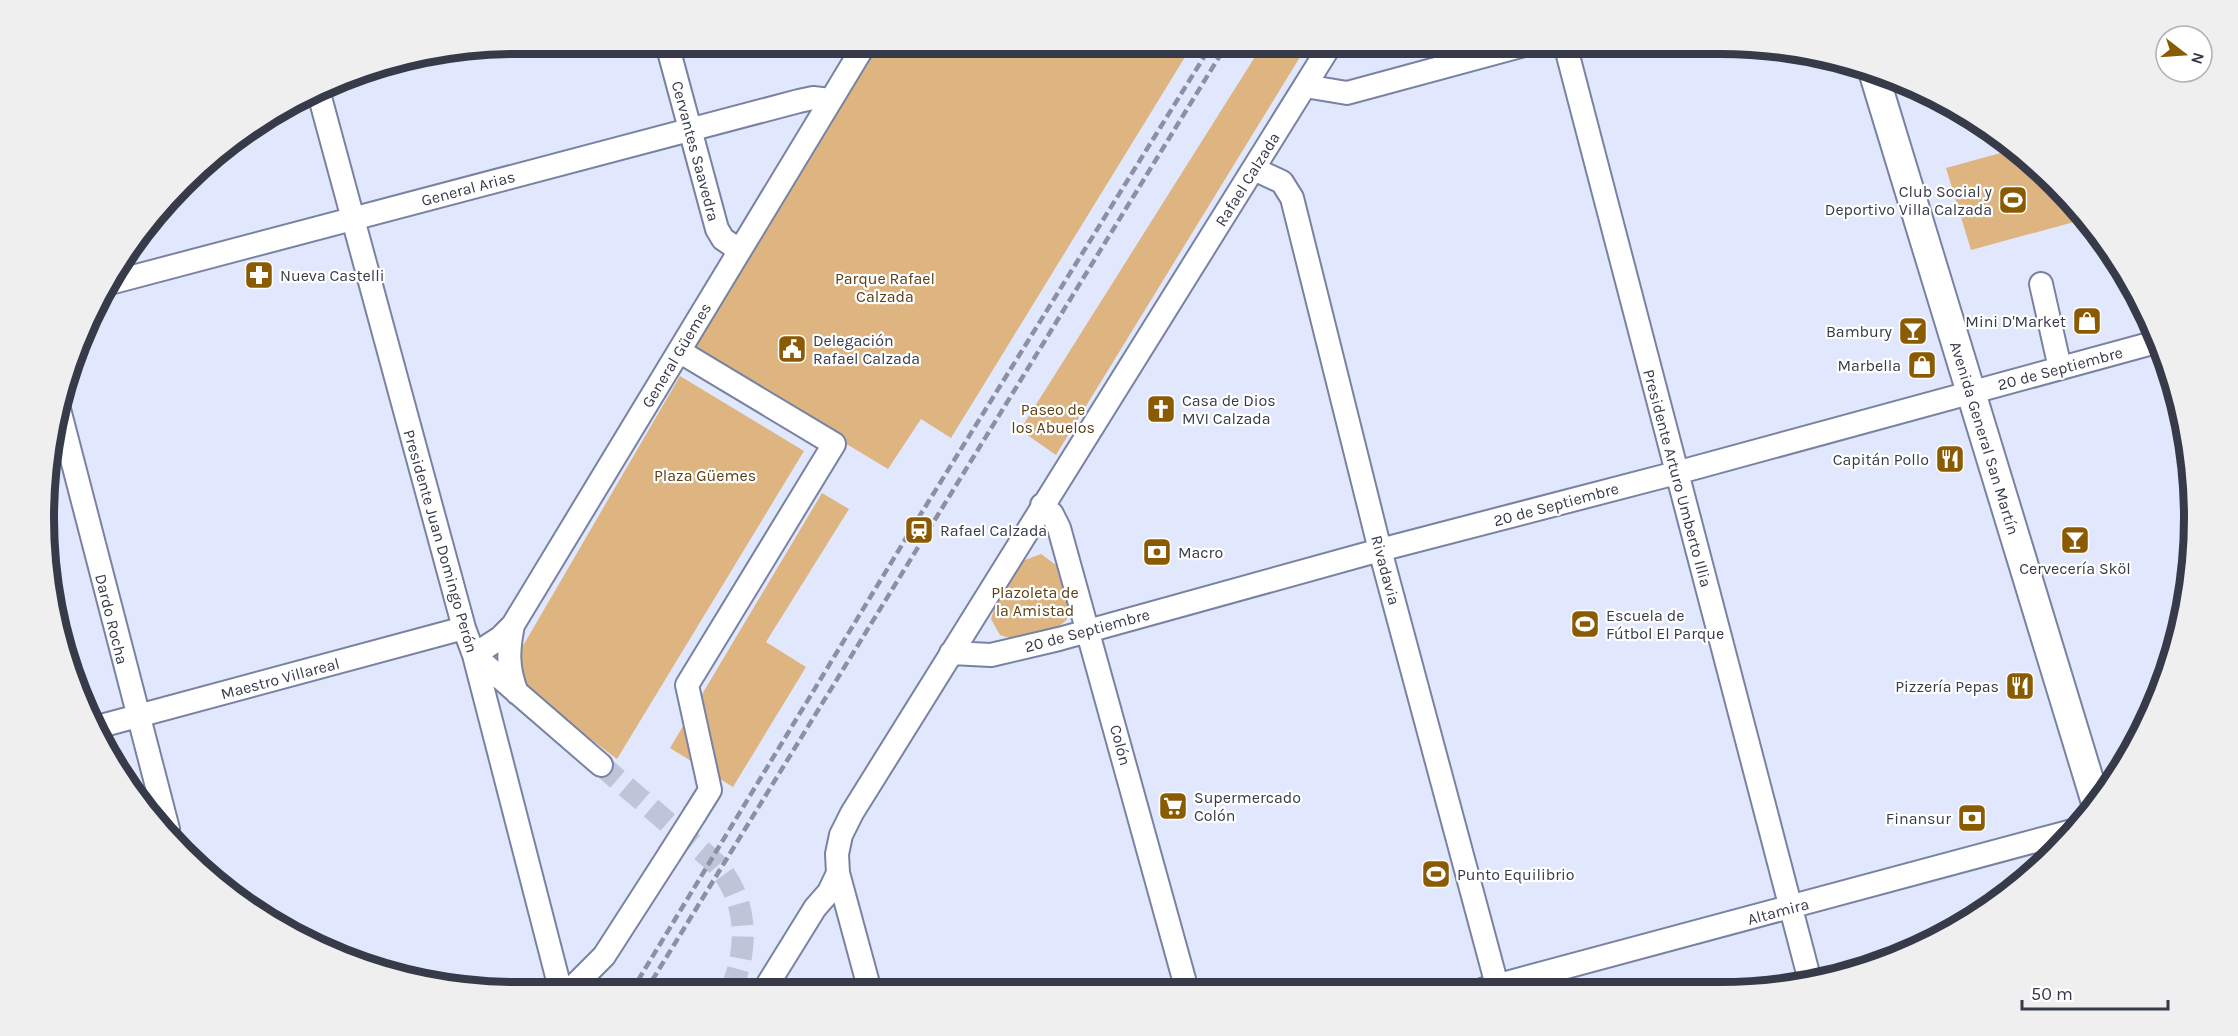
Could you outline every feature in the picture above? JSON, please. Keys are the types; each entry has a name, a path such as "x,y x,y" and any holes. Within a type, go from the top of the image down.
{"main road":[{"name":"Avenida General San Martín","path":"1876,81 2093,793"}],"street":[{"name":"Cervantes Saavedra","path":"670,54 717,229 723,239 739,250"},
{"name":"General Güemes","path":"474,655 500,638 513,625 859,54"},
{"name":"Rafael Calzada","path":"769,982 815,908 829,892 838,873 837,854 842,835 852,813 1325,54"},
{"path":"1305,86 1347,93 1491,54"},
{"name":"Presidente Arturo Umberto Illia","path":"1568,54 1808,973"},
{"name":"General Arias","path":"119,280 798,100 813,98 830,100"},
{"name":"Presidente Juan Domingo Perón","path":"320,99 464,628 474,655 558,982"},
{"name":"Rivadavia","path":"1254,169 1282,182 1292,198 1490,982"},
{"path":"2041,284 2060,368"},
{"name":"20 de Septiembre","path":"951,653 991,655 1090,631 1380,550 1676,473 2150,344"},
{"path":"578,982 604,956 710,790 687,685 834,444 679,351"},
{"name":"Dardo Rocha","path":"63,426 165,819"},
{"name":"Colón","path":"1042,505 1052,513 1059,528 1090,631 1186,982"},
{"path":"513,625 508,661 509,673 517,693"},
{"name":"Maestro Villareal","path":"104,726 464,628"},
{"path":"474,655 601,765"},
{"name":"Altamira","path":"1514,982 2059,835"},
{"path":"838,873 868,982"}],"green space":[{"name":"Parque Rafael Calzada","path":"871,54 1187,54 951,438 921,419 888,469 705,359 694,350 695,337"},
{"name":"Paseo de los Abuelos","path":"1257,54 1302,54 1056,455 1020,430"},
{"name":"Club Social y Deportivo Villa Calzada","path":"2004,152 2048,190 2076,221 1971,250 1946,168"},
{"name":"Plaza Güemes","path":"680,376 804,451 617,759 506,675"},
{"path":"822,493 849,509 766,642 806,667 733,787 670,748"},
{"name":"Plazoleta de la Amistad","path":"1041,554 1056,565 1068,606 1068,618 1055,628 1036,635 1016,638 1000,635 991,619 994,609 1022,561"}],"tunnel":[{"path":"601,765 706,855 727,878 735,893 742,925 743,942 734,982"}],"railway":[{"path":"637,982 914,525 1206,54"},
{"path":"651,982 1221,54"}],"place":[{"name":"Club Social y Deportivo Villa Calzada","path":"2013,200"},
{"name":"Nueva Castelli","path":"259,275"},
{"name":"Mini D'Market","path":"2087,321"},
{"name":"Bambury","path":"1913,331"},
{"name":"Delegación Rafael Calzada","path":"792,349"},
{"name":"Marbella","path":"1922,365"},
{"name":"Casa de Dios MVI Calzada","path":"1161,409"},
{"name":"Capitán Pollo","path":"1950,459"},
{"name":"Rafael Calzada","path":"919,530"},
{"name":"Cervecería Sköl","path":"2075,540"},
{"name":"Macro","path":"1157,552"},
{"name":"Escuela de Fútbol El Parque","path":"1585,624"},
{"name":"Pizzería Pepas","path":"2020,686"},
{"name":"Supermercado Colón","path":"1173,806"},
{"name":"Finansur","path":"1972,818"},
{"name":"Punto Equilibrio","path":"1436,874"}]}
